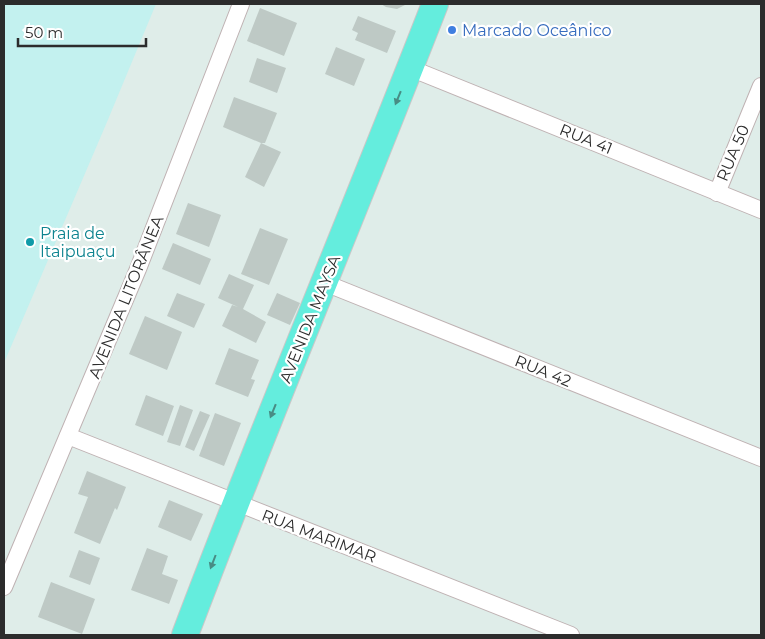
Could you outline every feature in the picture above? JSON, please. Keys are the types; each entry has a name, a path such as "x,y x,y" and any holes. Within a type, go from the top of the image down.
{"main road":[{"name":"AVENIDA MAYSA","path":"185,635 235,503 325,283 435,4"}],"street":[{"name":"AVENIDA LITORÂNEA","path":"4,587 138,269 241,4"},
{"name":"RUA 41","path":"410,68 761,210"},
{"name":"RUA 50","path":"717,192 761,86"},
{"name":"RUA 42","path":"325,283 761,458"},
{"name":"RUA MARIMAR","path":"68,436 571,635"}],"sand":[{"name":"Praia de Itaipuaçu","path":"4,4 156,4 4,363"}],"building":[{"path":"381,4 407,4 397,9"},
{"path":"260,8 297,23 284,56 247,41"},
{"path":"358,16 396,31 387,53 355,40 358,33 352,30"},
{"path":"336,47 365,59 354,86 325,74"},
{"path":"257,58 286,68 277,93 249,82"},
{"path":"234,97 277,113 265,143 223,127"},
{"path":"261,143 281,152 264,187 245,177"},
{"path":"188,203 221,215 209,247 176,234"},
{"path":"260,228 288,239 269,285 241,274"},
{"path":"173,243 211,259 200,285 162,269"},
{"path":"229,274 254,285 243,309 266,322 256,343 222,326 232,305 238,307 218,298"},
{"path":"177,293 205,304 194,328 167,316"},
{"path":"277,293 300,303 290,325 267,315"},
{"path":"145,316 182,332 167,370 129,354"},
{"path":"229,348 259,360 251,379 255,380 248,397 215,384"},
{"path":"146,395 174,406 163,436 135,425"},
{"path":"180,405 193,410 180,446 167,442"},
{"path":"200,411 210,415 194,451 185,447"},
{"path":"215,413 241,423 224,466 199,456"},
{"path":"87,471 126,487 100,544 74,533 88,497 78,494"},
{"path":"169,500 203,514 191,541 158,527"},
{"path":"147,548 168,556 162,574 178,580 169,604 131,590"},
{"path":"79,550 100,558 90,585 69,577"},
{"path":"51,582 95,599 82,634 38,617"}],"place":[{"name":"Marcado Oceânico","path":"452,30"},
{"name":"Praia de Itaipuaçu","path":"30,242"}]}
